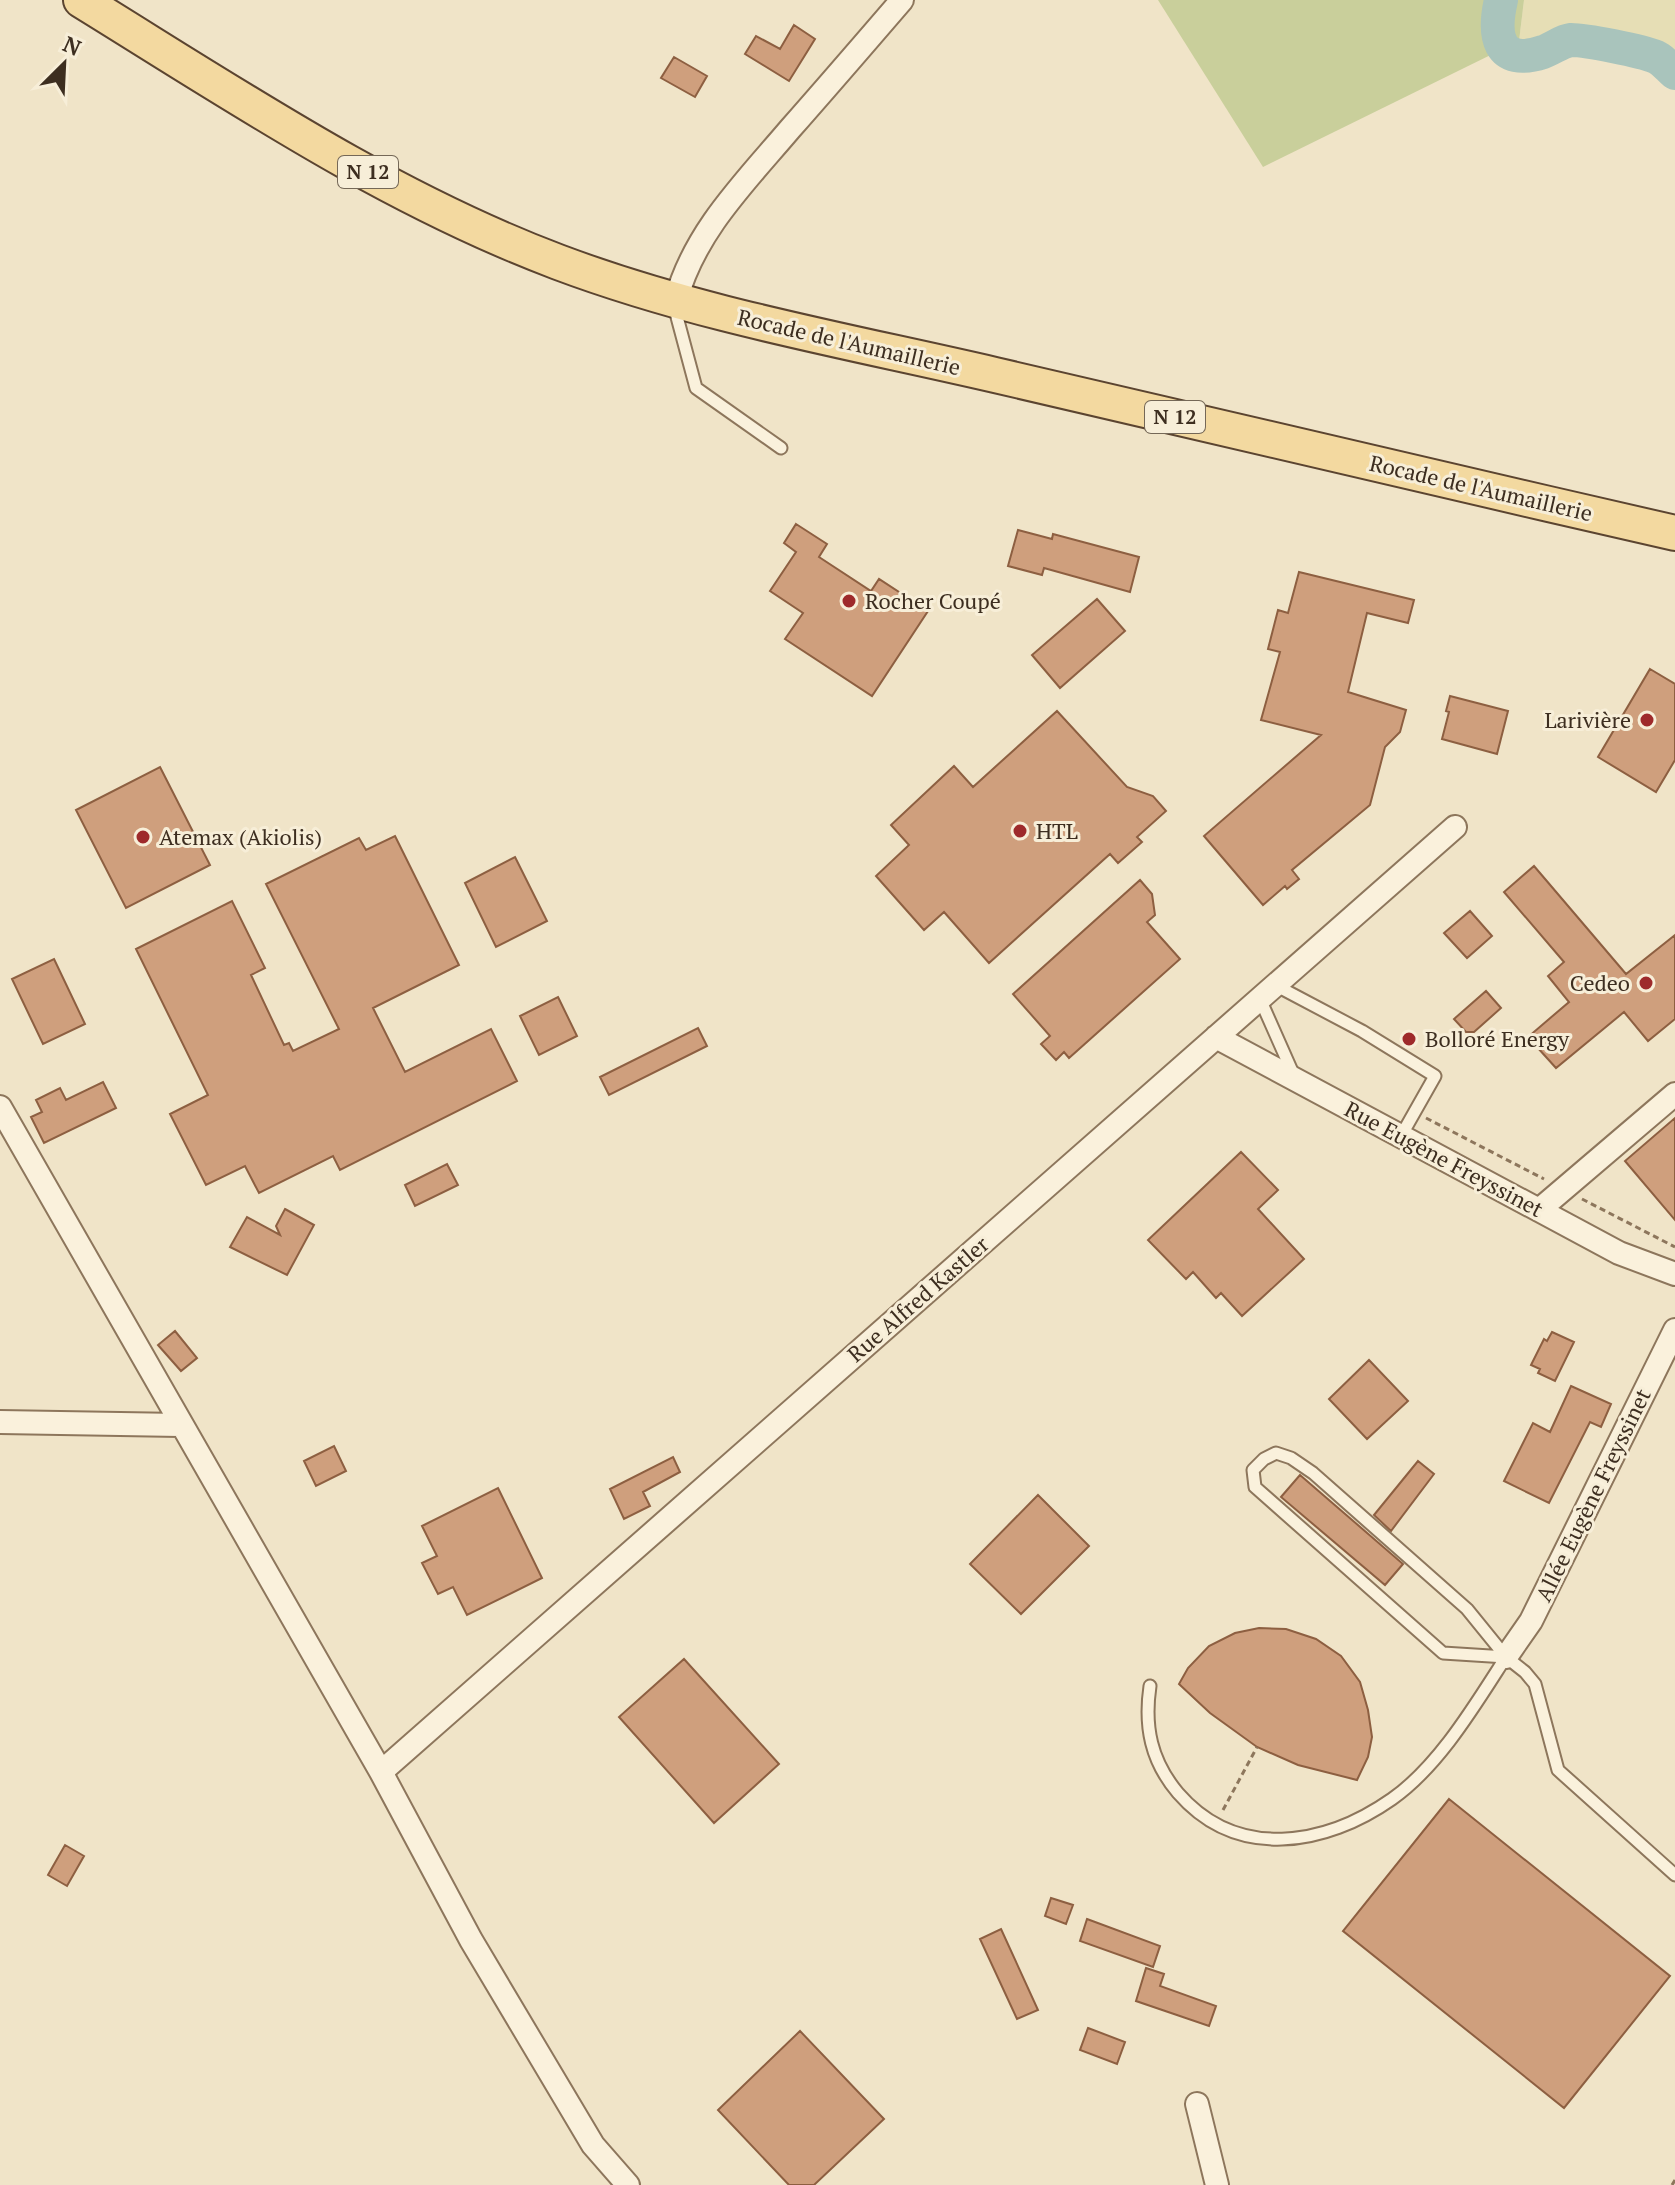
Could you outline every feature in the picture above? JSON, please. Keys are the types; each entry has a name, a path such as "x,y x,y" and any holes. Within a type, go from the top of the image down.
{"main road":[{"name":"Rocade de l'Aumaillerie","path":"81,0 317,145 425,204 558,262 776,328 987,373 1675,533"}],"street":[{"path":"676,300 682,279 699,245 728,201 902,0"},
{"name":"Rue Alfred Kastler","path":"381,1772 1455,827"},
{"name":"Rue Eugène Freyssinet","path":"1216,1037 1619,1253 1675,1274"},
{"path":"1539,1210 1675,1094"},
{"path":"0,1107 381,1772 471,1940 593,2145 628,2185"},
{"name":"Allée Eugène Freyssinet","path":"1506,1657 1531,1621 1675,1330"},
{"path":"0,1422 180,1425"},
{"path":"1197,2104 1217,2185"}],"lane":[{"path":"676,300 677,317 696,388 781,448"},
{"path":"1267,992 1296,1078"},
{"path":"1267,992 1362,1031 1435,1076 1401,1136"},
{"path":"1506,1657 1443,1653 1255,1487 1253,1470 1276,1453 1291,1458 1313,1473 1467,1609 1506,1657 1535,1684 1558,1770 1675,1875"},
{"path":"1150,1686 1147,1709 1154,1757 1166,1778 1198,1814 1225,1830 1250,1837 1301,1839 1325,1834 1361,1818 1392,1799 1429,1766 1478,1702 1506,1657"}],"path":[{"path":"1216,1825 1257,1747"}],"shaded area":[{"path":"1524,0 1675,0 1675,54 1649,40 1519,41"}],"green space":[{"path":"1158,0 1524,0 1519,41 1263,167"}],"building":[{"path":"794,25 815,39 789,81 745,54 756,36 780,49"},
{"path":"674,57 707,76 695,97 661,78"},
{"name":"Rocher Coupé","path":"796,524 827,544 819,557 871,591 879,579 928,611 872,696 785,639 803,613 770,591 796,552 784,543"},
{"path":"1018,530 1052,539 1053,534 1139,557 1130,592 1044,568 1042,575 1008,566"},
{"path":"1299,572 1414,600 1408,623 1367,613 1348,692 1406,710 1400,732 1385,747 1370,805 1292,870 1299,879 1287,889 1285,886 1263,905 1204,836 1321,735 1261,720 1280,652 1268,649 1278,610 1288,613"},
{"path":"1097,599 1125,631 1060,688 1032,655"},
{"name":"Larivière","path":"1650,669 1675,684 1675,760 1656,792 1598,757"},
{"path":"1450,696 1508,711 1497,754 1442,739"},
{"name":"HTL","path":"1057,711 1127,787 1153,796 1166,811 1137,837 1142,842 1118,863 1110,854 989,963 944,912 924,930 876,876 909,845 891,825 954,766 973,787"},
{"name":"Atemax (Akiolis)","path":"160,767 210,865 126,908 76,810"},
{"path":"395,836 459,965 373,1008 405,1072 491,1029 517,1081 340,1170 333,1156 259,1193 245,1166 206,1185 170,1114 208,1095 136,949 232,901 265,968 251,975 284,1045 289,1043 293,1051 339,1029 266,884 359,838 366,850"},
{"path":"515,857 547,921 496,947 465,883"},
{"path":"1534,866 1626,974 1675,935 1675,1019 1648,1041 1624,1012 1556,1068 1528,1037 1569,1002 1548,976 1564,962 1504,892"},
{"path":"1140,880 1152,894 1155,915 1147,922 1180,959 1069,1058 1064,1052 1056,1060 1041,1044 1050,1036 1013,994"},
{"path":"1470,911 1492,936 1467,958 1444,933"},
{"path":"54,959 85,1024 43,1044 12,979"},
{"path":"1486,991 1501,1008 1474,1032 1466,1032 1454,1019"},
{"path":"558,997 577,1036 539,1055 520,1016"},
{"path":"698,1028 707,1046 609,1095 600,1077"},
{"path":"103,1082 116,1108 44,1143 31,1117 42,1112 36,1100 60,1088 66,1100"},
{"path":"1675,1118 1675,1220 1625,1161"},
{"path":"1241,1152 1278,1190 1258,1209 1304,1259 1242,1316 1221,1293 1216,1298 1193,1272 1186,1279 1148,1240"},
{"path":"447,1164 458,1185 415,1206 405,1185"},
{"path":"285,1209 314,1225 287,1275 230,1247 247,1217 280,1235 276,1226"},
{"path":"175,1331 197,1358 181,1371 158,1345"},
{"path":"1552,1332 1574,1342 1555,1381 1538,1373 1540,1369 1531,1365 1544,1339 1547,1341"},
{"path":"1369,1360 1408,1401 1367,1439 1329,1399"},
{"path":"1571,1386 1611,1404 1601,1427 1590,1422 1549,1503 1504,1481 1533,1423 1550,1432"},
{"path":"334,1446 346,1471 316,1486 304,1461"},
{"path":"673,1457 680,1472 643,1492 650,1506 624,1519 610,1489"},
{"path":"1418,1461 1434,1474 1391,1531 1374,1515"},
{"path":"1300,1475 1403,1564 1385,1585 1281,1497"},
{"path":"498,1488 542,1578 467,1615 453,1587 438,1594 422,1563 437,1556 422,1526"},
{"path":"1038,1495 1089,1546 1021,1614 970,1564"},
{"path":"1259,1628 1286,1629 1316,1639 1341,1656 1360,1682 1372,1737 1368,1757 1357,1780 1298,1765 1257,1747 1210,1713 1179,1684 1188,1668 1209,1646 1235,1633"},
{"path":"684,1659 779,1764 714,1823 619,1717"},
{"path":"1449,1799 1670,1976 1564,2108 1343,1931"},
{"path":"65,1845 84,1856 67,1886 48,1875"},
{"path":"1051,1898 1073,1905 1066,1924 1045,1916"},
{"path":"1087,1919 1160,1946 1153,1967 1080,1941"},
{"path":"1001,1929 1038,2010 1017,2019 980,1939"},
{"path":"1146,1968 1164,1974 1160,1986 1216,2006 1209,2026 1136,2001"},
{"path":"1088,2028 1125,2042 1117,2064 1080,2050"},
{"path":"800,2031 884,2119 814,2185 789,2185 718,2110"}],"waterway":[{"path":"1501,0 1499,36 1507,51 1516,55 1528,56 1578,40 1656,57 1675,73"}],"place":[{"name":"Rocher Coupé","path":"849,601"},
{"name":"Larivière","path":"1647,720"},
{"name":"HTL","path":"1020,831"},
{"name":"Atemax (Akiolis)","path":"143,837"},
{"name":"Cedeo","path":"1646,983"},
{"name":"Bolloré Energy","path":"1409,1039"}]}
